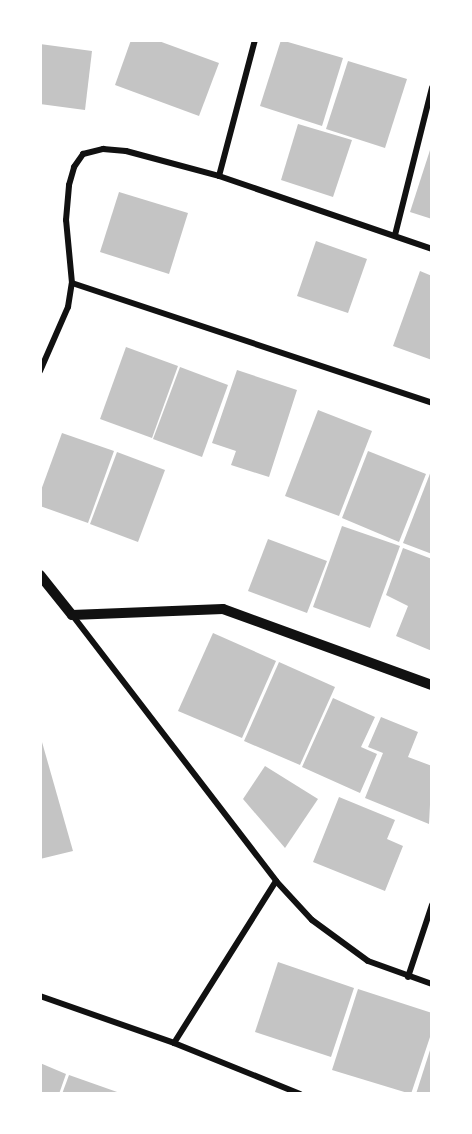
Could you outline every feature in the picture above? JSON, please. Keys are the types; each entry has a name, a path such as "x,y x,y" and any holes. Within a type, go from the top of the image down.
{"street":[{"path":"219,176 255,40"},
{"path":"395,235 432,88"},
{"path":"40,371 68,308 72,283 67,208 74,166 83,154 103,149 126,151 219,176 432,249"},
{"path":"72,283 432,403"},
{"path":"40,575 276,881 333,938 368,962 432,984"},
{"path":"72,615 223,609 432,685"},
{"path":"174,1043 276,881"},
{"path":"408,976 432,906"},
{"path":"40,996 174,1043 300,1094"}],"building":[{"path":"131,40 156,40 219,63 199,116 115,85"},
{"path":"281,40 343,58 322,126 260,106"},
{"path":"40,44 92,51 85,110 40,104"},
{"path":"348,61 407,79 385,148 326,129"},
{"path":"298,124 352,140 333,197 281,180"},
{"path":"432,147 432,219 410,212"},
{"path":"119,192 188,213 169,274 100,252"},
{"path":"316,241 367,259 348,313 297,296"},
{"path":"420,271 432,276 432,360 393,346"},
{"path":"126,347 178,366 152,438 100,419"},
{"path":"180,367 228,385 202,457 153,439"},
{"path":"237,370 297,390 269,477 231,465 236,451 212,443"},
{"path":"318,410 372,431 339,516 285,496"},
{"path":"62,433 114,451 88,523 40,506 40,493"},
{"path":"368,451 426,474 399,542 342,518"},
{"path":"117,452 165,470 138,542 90,524"},
{"path":"432,471 432,554 403,543"},
{"path":"342,526 400,546 370,628 313,607"},
{"path":"268,539 327,561 307,613 248,591"},
{"path":"403,548 432,559 432,651 396,636 408,606 386,595"},
{"path":"213,633 276,661 242,738 178,711"},
{"path":"279,662 335,687 300,765 244,741"},
{"path":"333,698 375,717 361,747 377,754 360,793 302,767"},
{"path":"381,717 418,732 408,757 432,766 429,824 365,798 383,753 368,747"},
{"path":"40,735 73,851 40,859"},
{"path":"265,766 318,799 285,848 243,799"},
{"path":"339,797 395,820 387,839 403,846 385,891 313,862"},
{"path":"278,962 354,988 331,1057 255,1032"},
{"path":"358,989 432,1013 432,1031 411,1094 332,1070"},
{"path":"431,1047 432,1094 416,1094"},
{"path":"40,1063 66,1074 59,1094 40,1094"},
{"path":"69,1075 120,1093 120,1094 62,1094"}]}
